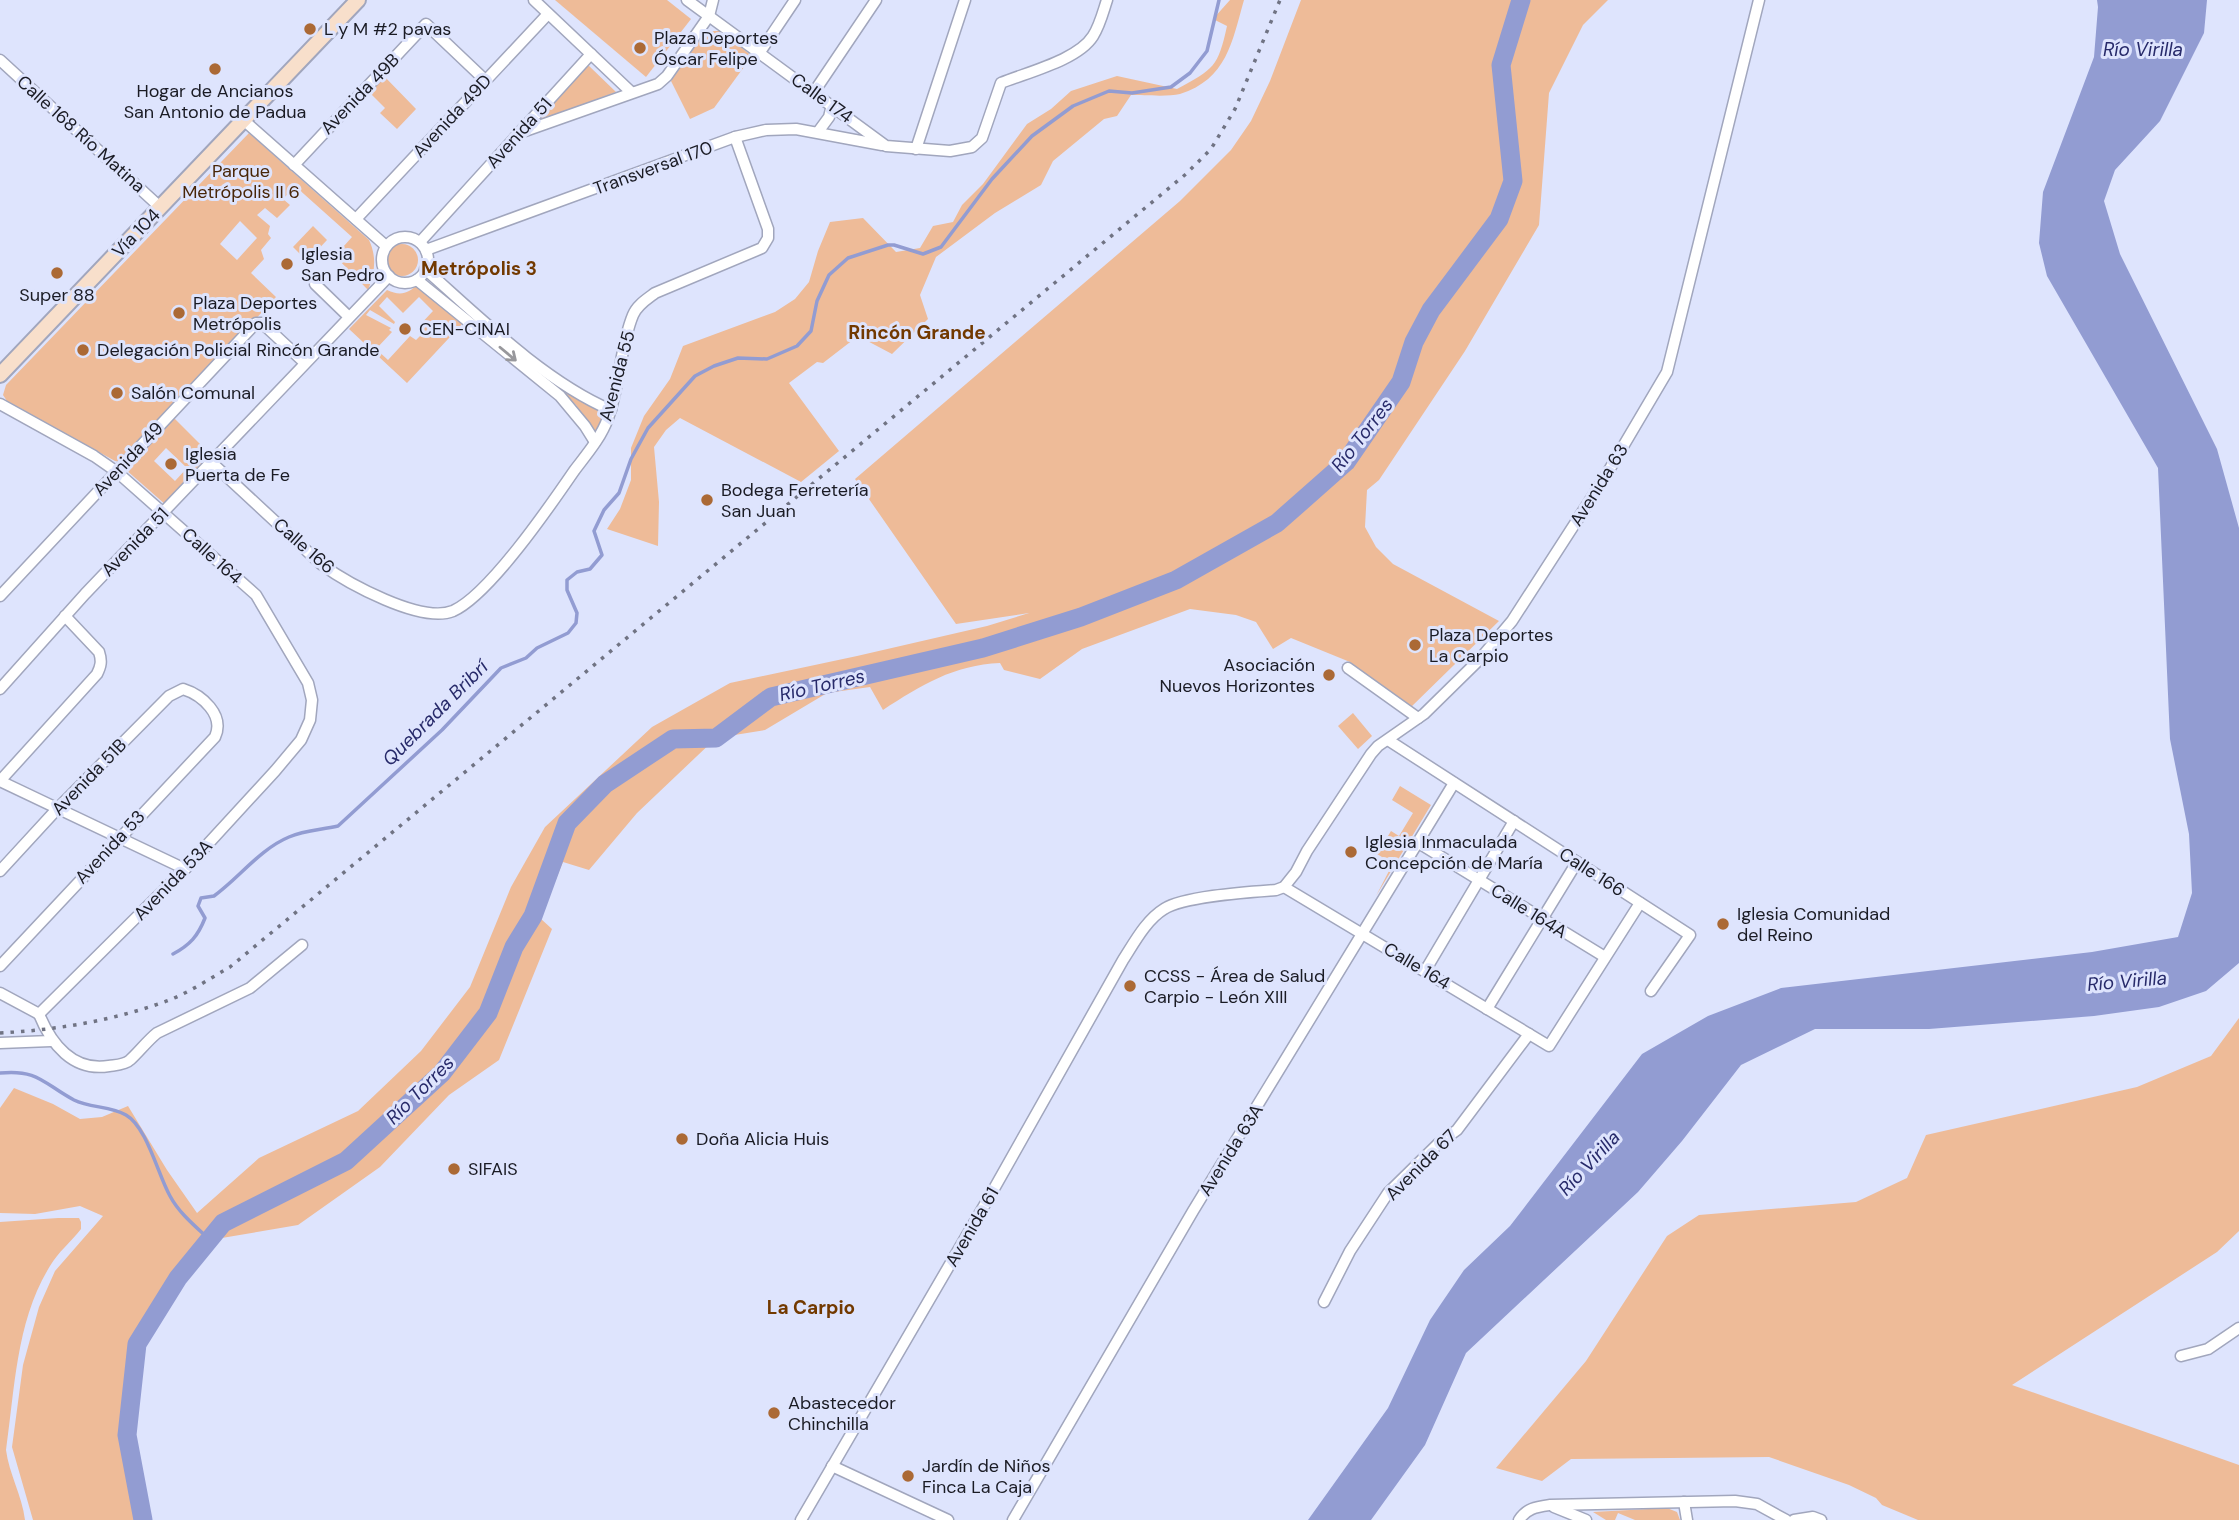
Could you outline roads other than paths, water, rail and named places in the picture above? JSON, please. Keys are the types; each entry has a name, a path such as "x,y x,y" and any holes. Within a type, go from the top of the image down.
{"main road":[{"name":"Vía 104","path":"242,119 351,0"},
{"name":"Vía 104","path":"0,375 358,0"},
{"name":"Vía 104","path":"0,367 159,206"}],"street":[{"path":"534,0 631,92"},
{"name":"Calle 174","path":"687,0 886,146"},
{"path":"519,133 658,84 667,76 709,16 713,0"},
{"path":"760,52 796,0"},
{"path":"814,92 876,0"},
{"path":"916,149 965,0"},
{"path":"886,146 950,151 972,148 982,138 1001,83 1084,48 1100,24 1107,0"},
{"name":"Avenida 63","path":"1284,887 1371,754 1418,718 1480,659 1512,621 1605,477 1667,372 1759,0"},
{"name":"Avenida 49D","path":"356,219 548,14"},
{"name":"Avenida 49B","path":"294,165 426,24 485,80"},
{"name":"Avenida 51","path":"423,246 519,133 591,54"},
{"name":"Calle 168 Río Matina","path":"0,60 159,206"},
{"path":"818,132 829,117 832,105"},
{"path":"242,119 386,246"},
{"name":"Transversal 170","path":"423,246 735,137 766,130 796,129 886,146"},
{"name":"Avenida 55","path":"452,612 468,601 492,577 542,517 595,442 611,410 632,317 643,301 655,293 762,248 768,238 768,229 735,137"},
{"path":"399,237 409,237 423,246 428,261 417,280 400,282 388,276 382,264 386,246 399,237"},
{"path":"425,270 554,376 591,401 611,410"},
{"name":"Avenida 51","path":"0,689 65,616 388,276"},
{"path":"417,280 560,396 595,442"},
{"path":"315,284 349,317"},
{"name":"Avenida 49","path":"0,596 256,323 262,323 305,363"},
{"name":"Calle 164","path":"0,404 94,456 117,472 256,596 307,682 312,701 310,720 301,740"},
{"name":"Calle 166","path":"211,462 321,564 341,579 412,609 433,613 452,612"},
{"path":"65,616 99,652 102,659 97,674 0,781 185,869"},
{"path":"1348,668 1418,718"},
{"name":"Avenida 53","path":"0,966 119,836 215,737 217,720 211,709 195,694 183,689"},
{"name":"Avenida 51B","path":"0,872 58,808 169,696 183,689"},
{"name":"Avenida 53A","path":"39,1014 185,869 301,740"},
{"name":"Calle 166","path":"1388,740 1690,935 1651,991"},
{"name":"Avenida 63A","path":"1013,1520 1193,1211 1454,783"},
{"path":"1425,971 1514,821"},
{"name":"Calle 164A","path":"1417,842 1605,957"},
{"path":"1487,1009 1577,862"},
{"name":"Calle 164","path":"1284,887 1549,1046 1605,957"},
{"name":"Avenida 61","path":"801,1520 1141,933 1164,908 1182,902 1284,887"},
{"path":"1605,957 1640,902"},
{"path":"0,993 39,1014 51,1041 61,1051 86,1066 99,1068 129,1062 157,1033 250,988 302,945"},
{"name":"Avenida 67","path":"1324,1303 1350,1251 1388,1193 1439,1143 1457,1130 1529,1034"},
{"path":"0,1043 51,1041"},
{"path":"2181,1356 2208,1349 2239,1328"},
{"path":"832,1466 948,1520"},
{"path":"1519,1520 1532,1507 1550,1505 1735,1501 1757,1504 1786,1520"},
{"path":"1685,1502 1687,1520"},
{"path":"1550,1505 1586,1520"},
{"path":"1794,1520 1812,1517 1821,1520"}],"water":[{"name":"Río Virilla","path":"2097,0 2207,0 2204,33 2160,121 2115,170 2104,201 2120,254 2217,449 2239,528 2239,963 2206,991 2159,1007 2094,1016 1929,1029 1815,1029 1741,1065 1638,1192 1466,1353 1425,1445 1371,1520 1308,1520 1388,1408 1430,1320 1464,1270 1510,1226 1642,1054 1708,1016 1781,988 2092,952 2178,937 2192,893 2189,834 2170,739 2158,468 2047,276 2039,243 2043,192 2094,57"}],"waterway":[{"name":"Quebrada Bribrí","path":"173,954 193,939 202,924 205,918 198,906 201,898 214,896 278,842 301,833 338,826 442,730 501,668 526,658 537,648 568,633 576,623 577,613 567,590 567,580 577,572 590,569 602,555 594,531 604,510 619,493 631,459 648,428 695,376 738,358 767,359 797,346 811,331 817,301 829,275 848,258 888,245 923,254 941,247 992,179 1032,136 1073,106 1109,91 1132,93 1171,87 1190,73 1207,51 1219,0"},
{"name":"Río Torres","path":"143,1520 127,1435 137,1344 178,1278 223,1223 346,1161 442,1073 488,1013 514,947 533,916 567,823 605,784 673,739 716,738 771,697 983,648 1081,617 1176,580 1277,523 1346,462 1401,382 1414,342 1431,310 1499,219 1513,181 1501,65 1521,0"},
{"path":"0,1073 23,1073 40,1079 74,1100 126,1115 146,1140 174,1202 210,1240"}],"railway":[{"path":"0,1033 42,1030 144,1009 181,995 230,967 1186,174 1211,149 1235,109 1280,0"}],"place":[{"name":"L y M #2 pavas","path":"310,29"},
{"name":"Plaza Deportes Óscar Felipe","path":"640,48"},
{"name":"Hogar de Ancianos San Antonio de Padua","path":"215,69"},
{"name":"Iglesia San Pedro","path":"287,264"},
{"name":"Super 88","path":"57,273"},
{"name":"Plaza Deportes Metrópolis","path":"179,313"},
{"name":"CEN-CINAI","path":"405,329"},
{"name":"Delegación Policial Rincón Grande","path":"83,350"},
{"name":"Salón Comunal","path":"117,393"},
{"name":"Iglesia Puerta de Fe","path":"171,464"},
{"name":"Bodega Ferretería San Juan","path":"707,500"},
{"name":"Plaza Deportes La Carpio","path":"1415,645"},
{"name":"Asociación Nuevos Horizontes","path":"1329,675"},
{"name":"Iglesia Inmaculada Concepción de María","path":"1351,852"},
{"name":"Iglesia Comunidad del Reino","path":"1723,924"},
{"name":"CCSS - Área de Salud Carpio - León XIII","path":"1130,986"},
{"name":"Doña Alicia Huis","path":"682,1139"},
{"name":"SIFAIS","path":"454,1169"},
{"name":"Abastecedor Chinchilla","path":"774,1413"},
{"name":"Jardín de Niños Finca La Caja","path":"908,1476"}],"district":[{"name":"Metrópolis 3","path":"479,268"},
{"name":"Rincón Grande","path":"917,332"},
{"name":"La Carpio","path":"811,1307"}],"park label":[{"name":"Parque Metrópolis II 6","path":"241,181"}]}
